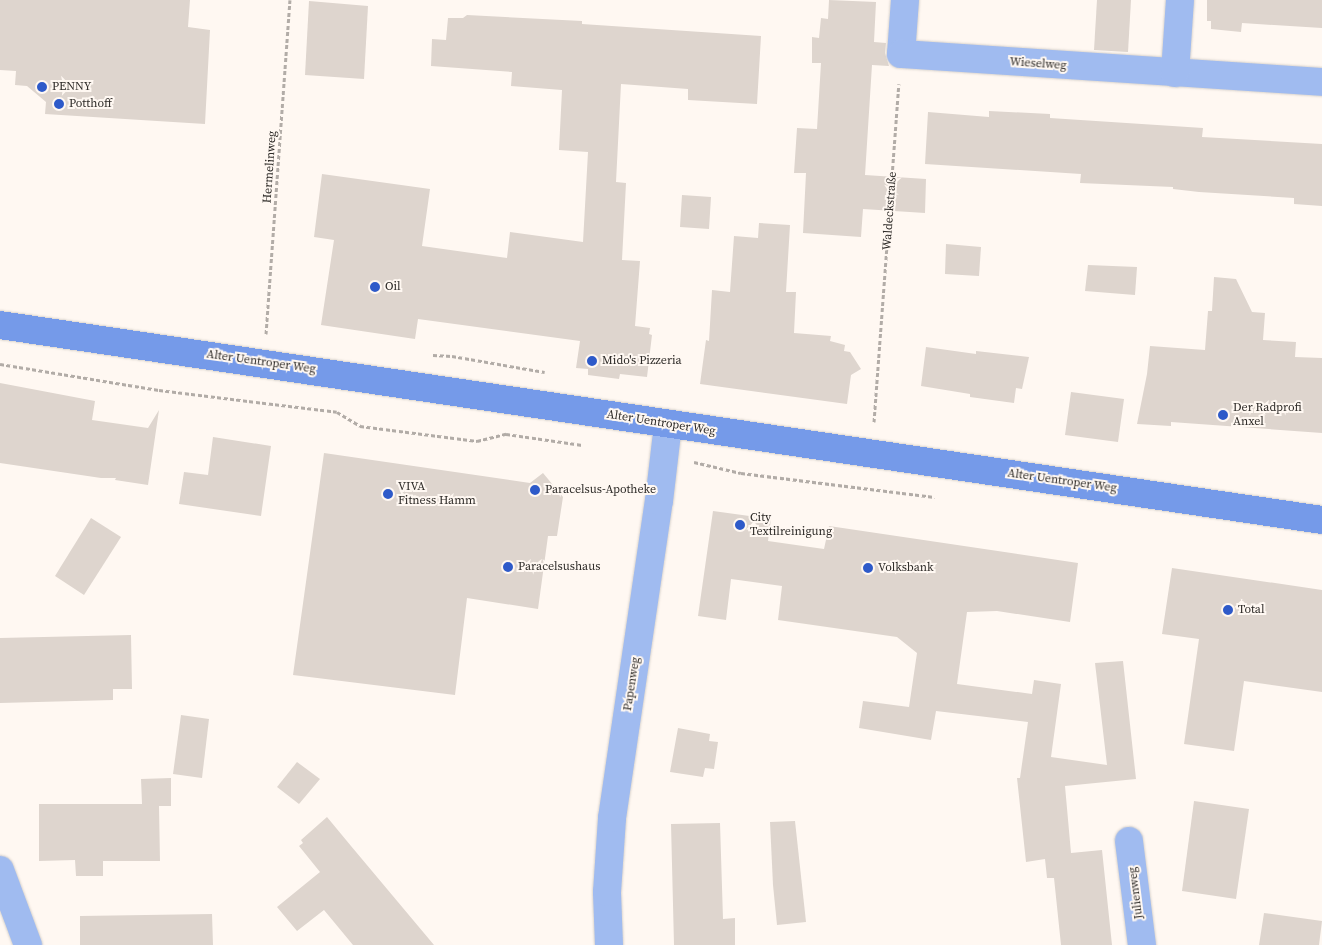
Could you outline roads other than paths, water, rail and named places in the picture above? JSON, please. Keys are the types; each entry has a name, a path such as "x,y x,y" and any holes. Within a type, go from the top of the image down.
{"street":[{"name":"Wieselweg","path":"905,0 901,54 1322,82"},
{"path":"1175,73 1180,0"},
{"name":"Alter Uentroper Weg","path":"0,325 317,370 668,424 1322,520"},
{"name":"Papenweg","path":"609,945 607,892 612,818 668,424"},
{"name":"Julienweg","path":"1129,841 1142,945"},
{"path":"0,870 28,945"}],"place":[{"name":"PENNY","path":"42,87"},
{"name":"Potthoff","path":"59,104"},
{"name":"Oil","path":"375,287"},
{"name":"Mido's Pizzeria","path":"592,361"},
{"name":"Der Radprofi Anxel","path":"1223,415"},
{"name":"Paracelsus-Apotheke","path":"535,490"},
{"name":"VIVA Fitness Hamm","path":"388,494"},
{"name":"City Textilreinigung","path":"740,525"},
{"name":"Paracelsushaus","path":"508,567"},
{"name":"Volksbank","path":"868,568"},
{"name":"Total","path":"1228,610"}]}
